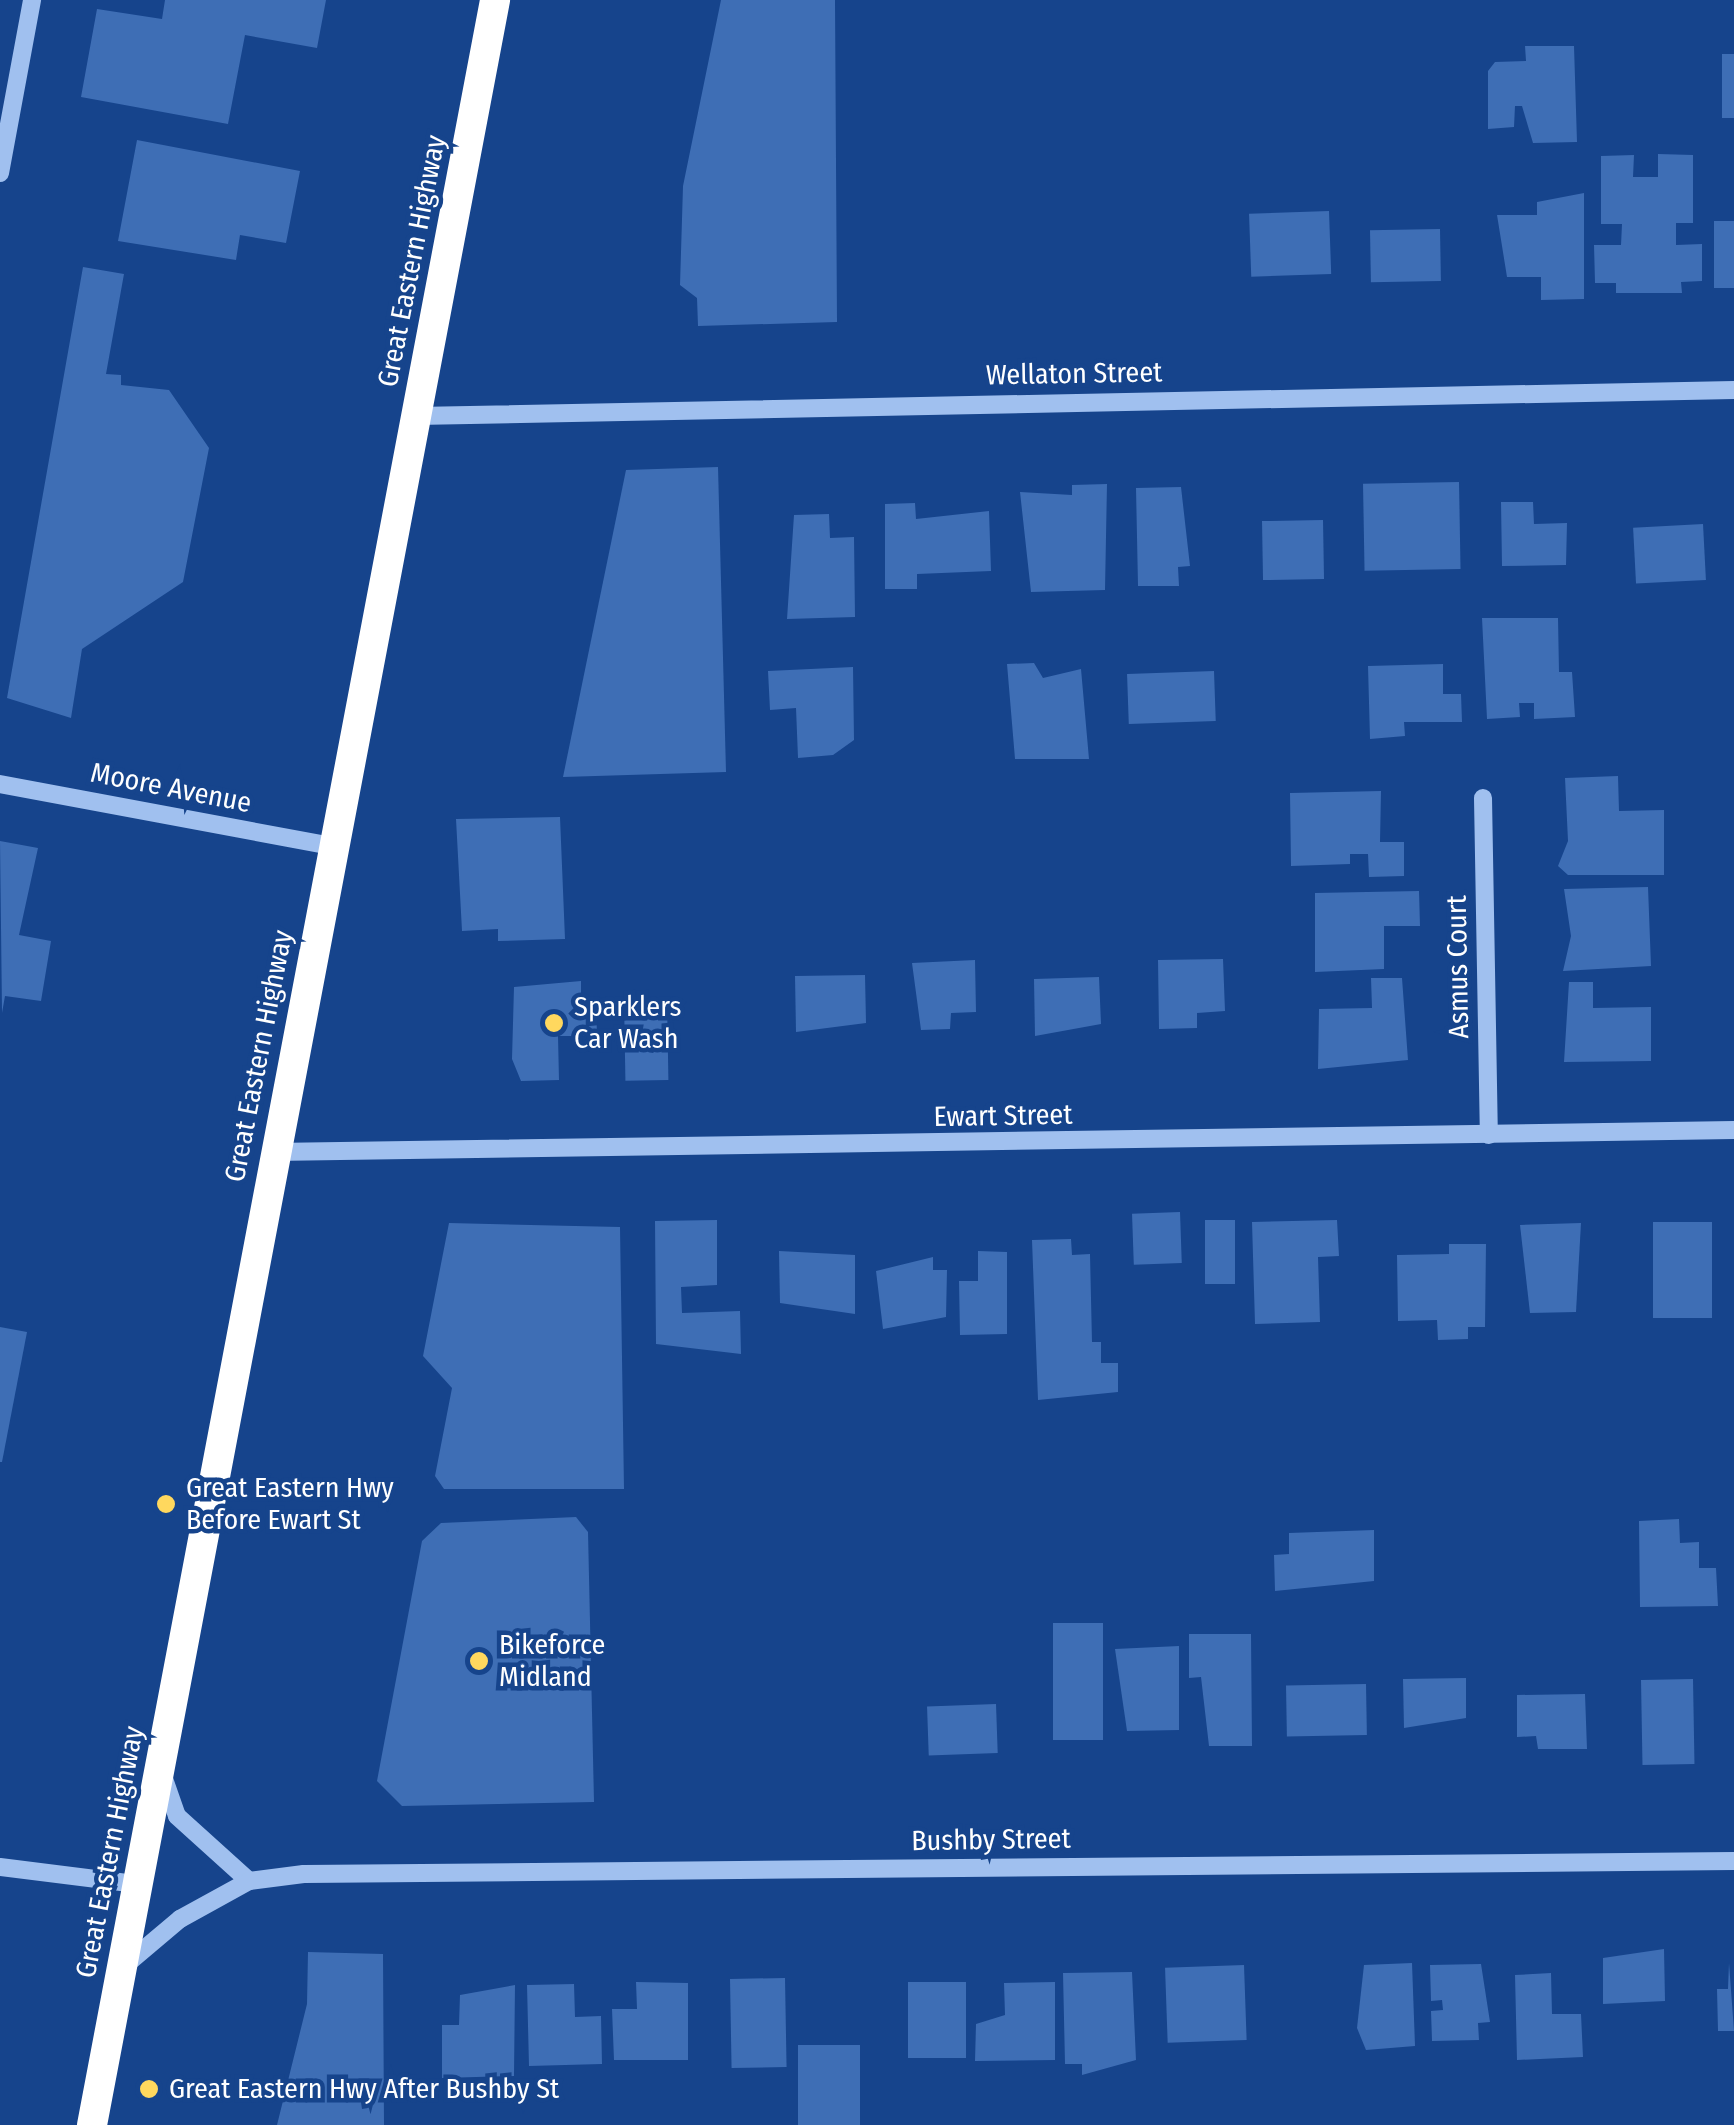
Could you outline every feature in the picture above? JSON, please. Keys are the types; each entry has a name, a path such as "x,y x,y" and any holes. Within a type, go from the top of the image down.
{"highway":[{"name":"Great Eastern Highway","path":"92,2125 273,1152 495,0"}],"street":[{"path":"0,173 32,0"},
{"name":"Wellaton Street","path":"416,416 1734,390"},
{"name":"Moore Avenue","path":"0,784 332,846"},
{"name":"Asmus Court","path":"1482,798 1488,1135"},
{"name":"Ewart Street","path":"273,1152 1734,1130"},
{"path":"159,1765 177,1816 249,1881"},
{"name":"Bushby Street","path":"121,1969 180,1919 249,1881 1734,1861"},
{"path":"0,1867 137,1884"}],"building":[{"path":"165,0 326,0 317,48 245,35 228,124 81,97 97,9 162,19"},
{"path":"721,0 835,0 837,322 698,326 697,298 680,285 683,186"},
{"path":"1525,46 1574,46 1577,142 1533,143 1522,106 1515,106 1514,127 1488,129 1488,71 1495,62 1526,61"},
{"path":"1722,54 1734,54 1734,118 1722,118"},
{"path":"137,140 300,171 286,243 240,235 236,260 118,241"},
{"path":"1658,154 1693,155 1693,223 1676,223 1676,245 1702,244 1702,281 1681,282 1682,293 1616,293 1616,283 1595,283 1594,245 1621,245 1622,224 1601,224 1601,156 1634,155 1633,177 1658,177"},
{"path":"1584,193 1584,299 1541,300 1541,277 1507,277 1497,215 1537,215 1537,202"},
{"path":"1329,211 1331,274 1251,277 1249,214"},
{"path":"1714,221 1734,221 1734,288 1714,288"},
{"path":"1440,229 1441,281 1371,282 1370,230"},
{"path":"83,267 124,274 106,374 121,375 121,385 169,390 209,448 183,582 82,649 71,718 7,698"},
{"path":"718,467 726,772 563,777 626,470"},
{"path":"1459,482 1461,569 1365,571 1363,484"},
{"path":"1107,484 1105,590 1031,592 1020,492 1072,495 1072,485"},
{"path":"1181,487 1190,566 1178,567 1179,586 1138,586 1136,488"},
{"path":"1501,502 1533,502 1534,524 1567,523 1566,565 1502,566"},
{"path":"915,503 916,519 989,511 991,571 917,574 917,589 885,589 885,504"},
{"path":"829,514 830,538 854,537 855,617 787,619 794,515"},
{"path":"1323,520 1324,579 1263,580 1262,521"},
{"path":"1703,524 1706,580 1636,584 1633,528"},
{"path":"1482,618 1558,618 1559,672 1572,672 1575,717 1534,719 1534,703 1519,703 1520,717 1487,719"},
{"path":"1034,663 1043,678 1081,669 1089,759 1015,759 1007,664"},
{"path":"1443,664 1443,694 1461,694 1462,722 1404,722 1405,736 1370,739 1368,666"},
{"path":"853,667 854,740 833,755 798,758 796,708 770,710 768,671"},
{"path":"1214,671 1216,721 1129,724 1127,674"},
{"path":"1618,776 1619,811 1664,810 1664,875 1568,875 1558,866 1568,841 1565,778"},
{"path":"1381,791 1380,842 1404,842 1404,876 1369,877 1368,854 1350,854 1350,864 1291,866 1290,793"},
{"path":"560,817 565,939 498,941 498,929 462,931 456,819"},
{"path":"0,841 38,848 19,935 51,941 41,1001 5,996 2,1013"},
{"path":"1648,887 1651,966 1563,971 1571,936 1564,889"},
{"path":"1419,891 1420,926 1384,926 1384,969 1315,972 1315,893"},
{"path":"1223,959 1225,1011 1197,1013 1197,1028 1159,1029 1158,960"},
{"path":"975,960 976,1012 951,1013 950,1029 921,1030 912,963"},
{"path":"865,975 866,1023 796,1032 795,976"},
{"path":"1099,977 1101,1024 1035,1036 1034,979"},
{"path":"1371,978 1402,978 1408,1060 1318,1069 1319,1009 1372,1008"},
{"name":"Sparklers Car Wash","path":"581,981 581,1003 596,1002 597,1036 558,1036 559,1080 521,1081 512,1059 514,987"},
{"path":"1569,982 1593,982 1593,1008 1651,1007 1651,1061 1564,1062"},
{"path":"667,999 668,1080 625,1081 624,1000"},
{"path":"1180,1212 1182,1263 1134,1265 1132,1214"},
{"path":"717,1220 717,1285 681,1287 682,1313 740,1311 741,1354 656,1344 655,1221"},
{"path":"1205,1220 1235,1220 1235,1284 1205,1284"},
{"path":"1337,1220 1339,1256 1318,1257 1320,1322 1255,1324 1252,1222"},
{"path":"1653,1222 1712,1222 1712,1318 1653,1318"},
{"path":"449,1223 620,1227 624,1489 444,1489 435,1476 452,1388 423,1356"},
{"path":"1581,1223 1576,1312 1530,1313 1520,1225"},
{"path":"1071,1239 1072,1255 1090,1254 1092,1342 1101,1342 1101,1363 1118,1363 1118,1392 1038,1400 1032,1240"},
{"path":"1449,1244 1486,1244 1485,1327 1468,1327 1468,1339 1438,1340 1437,1320 1398,1321 1397,1255 1449,1254"},
{"path":"779,1251 855,1255 855,1314 780,1303"},
{"path":"978,1251 1007,1252 1007,1334 960,1335 959,1281 978,1281"},
{"path":"933,1257 933,1270 947,1270 946,1317 883,1329 876,1271"},
{"path":"0,1327 27,1332 2,1462 0,1462"},
{"path":"576,1517 588,1532 594,1802 402,1806 377,1781 422,1541 441,1523"},
{"path":"1679,1519 1680,1543 1699,1542 1699,1568 1716,1568 1718,1606 1640,1607 1639,1521"},
{"path":"1374,1530 1374,1581 1275,1591 1274,1555 1289,1554 1289,1533"},
{"path":"1053,1623 1103,1623 1103,1740 1053,1740"},
{"path":"1189,1634 1251,1634 1252,1746 1209,1746 1201,1677 1189,1678"},
{"path":"1179,1646 1179,1730 1127,1731 1115,1649"},
{"path":"1466,1678 1466,1718 1404,1728 1403,1679"},
{"path":"1693,1679 1694,1764 1642,1765 1641,1680"},
{"path":"1366,1684 1367,1735 1287,1736 1286,1685"},
{"path":"1585,1694 1587,1749 1538,1749 1536,1736 1517,1737 1517,1695"},
{"path":"996,1704 998,1753 929,1755 927,1706"},
{"path":"1664,1949 1665,2001 1603,2004 1603,1958"},
{"path":"308,1952 383,1954 384,2125 277,2125 307,2004"},
{"path":"1412,1963 1415,2046 1366,2050 1357,2028 1364,1965"},
{"path":"1729,1963 1734,2031 1718,2031 1717,1989 1728,1989"},
{"path":"1481,1964 1490,2022 1478,2023 1479,2040 1432,2041 1431,2011 1443,2010 1442,2000 1431,2001 1430,1965"},
{"path":"1244,1965 1247,2040 1168,2043 1165,1968"},
{"path":"1132,1972 1136,2060 1082,2075 1082,2064 1065,2064 1063,1973"},
{"path":"1551,1973 1552,2014 1581,2014 1583,2057 1517,2060 1515,1975"},
{"path":"785,1978 787,2067 732,2068 730,1979"},
{"path":"636,1982 688,1983 688,2060 614,2060 612,2009 637,2009"},
{"path":"908,1982 966,1982 966,2058 908,2058"},
{"path":"1055,1982 1055,2060 975,2061 976,2024 1005,2015 1004,1983"},
{"path":"574,1984 575,2017 601,2016 602,2064 529,2066 527,1985"},
{"path":"515,1985 514,2076 442,2078 442,2025 459,2025 460,1995"},
{"path":"798,2045 860,2045 860,2125 798,2125"}],"place":[{"name":"Sparklers Car Wash","path":"554,1023"},
{"name":"Great Eastern Hwy Before Ewart St","path":"166,1504"},
{"name":"Bikeforce Midland","path":"479,1661"},
{"name":"Great Eastern Hwy After Bushby St","path":"149,2089"}]}
